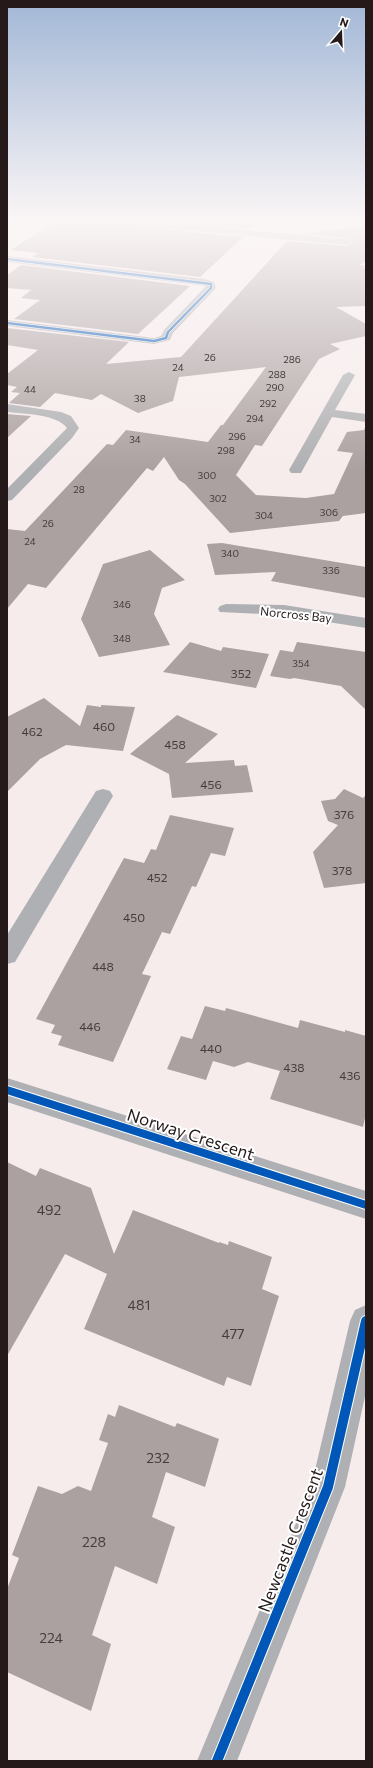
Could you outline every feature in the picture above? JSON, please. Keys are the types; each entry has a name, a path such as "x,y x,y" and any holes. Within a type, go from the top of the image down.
{"street":[{"path":"7,323 154,341 166,338 168,332 194,306"},
{"path":"296,470 349,375"},
{"path":"7,408 57,415 66,419 73,428 68,435 7,497"},
{"path":"327,412 366,418"},
{"name":"Norcross Bay","path":"226,609 284,610 366,623"},
{"path":"7,955 103,796"},
{"name":"Norway Crescent","path":"7,1090 366,1205"},
{"name":"Newcastle Crescent","path":"217,1761 328,1487 366,1321"}],"building":[{"path":"32,306 169,306 138,334 14,319"},
{"path":"228,306 366,306 336,307 366,324 366,336 330,344 340,349 319,359 262,446 255,445 236,475 256,495 306,498 334,494 353,453 337,451 347,432 364,430 366,425 366,513 343,516 339,521 230,533 185,484 179,480 164,457 153,471 147,468 46,588 28,584 7,609 7,529 25,531 107,444 113,445 126,430 208,442 221,425 223,425 266,367 179,377 173,401 138,413 101,394 92,400 55,393 40,407 9,403 20,393 11,392 17,387 7,385 7,374 38,350 7,345 7,328 129,342 106,364 181,357"},
{"path":"7,414 31,416 7,438"},
{"path":"222,543 366,567 366,598 271,581 276,572 215,575 207,544"},
{"path":"150,550 185,580 162,588 154,614 170,645 99,657 81,619 103,564"},
{"path":"190,642 221,651 223,647 269,654 256,688 163,672"},
{"path":"297,642 366,652 366,710 341,686 294,678 290,679 270,676 280,650 293,652"},
{"path":"44,698 80,726 87,705 101,707 101,705 135,707 123,751 66,745 40,759 7,792 7,717"},
{"path":"177,715 218,734 185,763 234,760 235,766 247,765 253,792 172,798 169,774 130,754"},
{"path":"344,789 363,798 366,795 366,883 324,888 313,852 338,825 328,821 321,801 335,799"},
{"path":"170,815 234,828 225,856 211,853 196,887 192,886 170,934 162,932 142,974 151,976 113,1062 58,1045 62,1036 51,1033 55,1025 36,1019 124,858 144,863 151,849 156,850"},
{"path":"205,1006 225,1011 226,1008 298,1028 300,1020 366,1036 366,1114 363,1127 270,1099 280,1071 248,1062 234,1067 213,1061 206,1080 167,1069 181,1036 192,1039"},
{"path":"7,1162 36,1176 40,1168 91,1188 114,1254 133,1210 219,1243 228,1245 229,1241 272,1257 262,1289 279,1296 251,1386 227,1377 224,1386 84,1329 107,1274 65,1254 7,1356"},
{"path":"119,1405 175,1427 177,1423 219,1439 205,1487 166,1472 152,1517 175,1527 157,1584 115,1566 92,1635 111,1644 91,1711 7,1672 7,1589 19,1558 12,1555 38,1486 62,1494 78,1486 91,1491 108,1443 99,1440 108,1414 115,1417"}],"cycle path":[{"path":"7,323 154,341 166,338 168,332 194,306"},
{"path":"7,1090 366,1205"},
{"path":"217,1761 328,1487 366,1321"}]}
